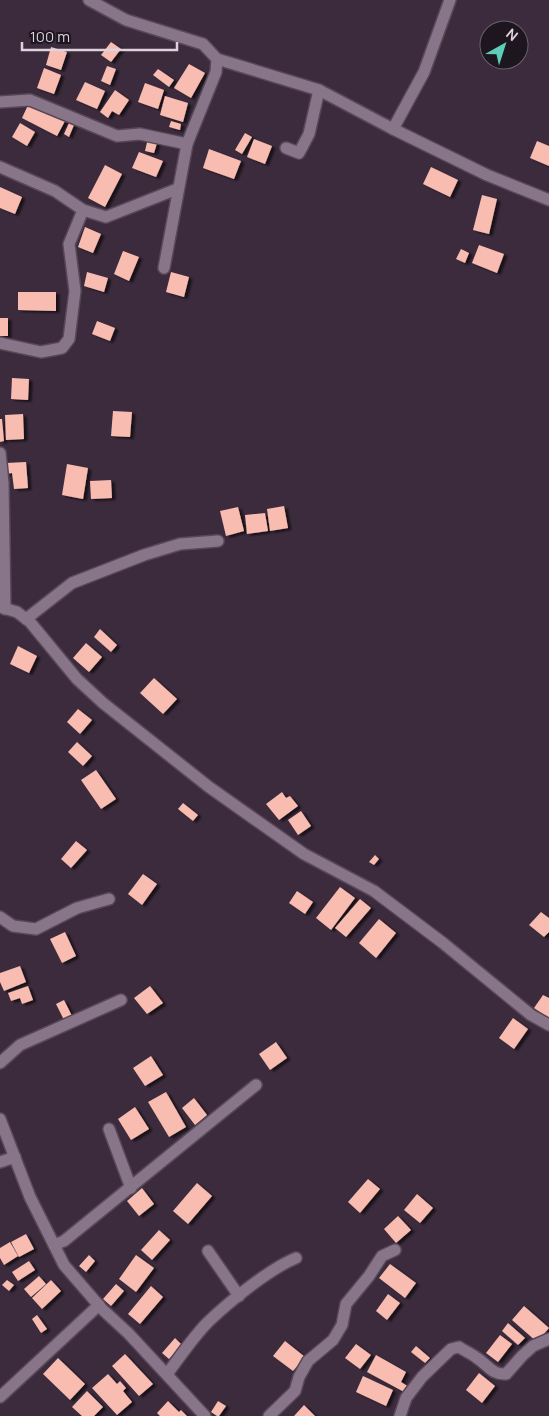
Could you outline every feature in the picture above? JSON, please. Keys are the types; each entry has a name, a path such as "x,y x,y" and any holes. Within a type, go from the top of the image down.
{"street":[{"path":"89,0 126,20 204,44 217,59 319,90 392,129 487,175 549,200"},
{"path":"392,129 424,72 450,0"},
{"path":"164,268 187,144 216,72 217,59"},
{"path":"286,148 299,153 309,134 319,90"},
{"path":"0,102 30,100 117,136 140,134 187,144"},
{"path":"1,169 55,191 83,210 106,217 178,188"},
{"path":"0,343 41,352 62,348 69,338 75,291 68,244 83,210"},
{"path":"0,453 2,477 3,608 17,612 26,619 77,679 209,787 304,854 374,891 443,943 530,1014 549,1025"},
{"path":"26,619 72,583 144,555 180,544 218,541"},
{"path":"0,917 13,926 36,929 77,908 109,899"},
{"path":"0,1063 20,1045 121,1000"},
{"path":"54,1245 64,1241 131,1188 256,1085"},
{"path":"0,1119 30,1196 64,1265 99,1305 167,1374 205,1416"},
{"path":"109,1129 131,1188"},
{"path":"0,1162 15,1157"},
{"path":"269,1416 296,1391 299,1377 308,1361 333,1340 342,1325 346,1304 369,1276 382,1256 395,1250"},
{"path":"208,1251 239,1296"},
{"path":"167,1374 207,1323 281,1264 296,1258"},
{"path":"0,1397 99,1305"},
{"path":"400,1416 406,1398 422,1377 451,1349 459,1347 479,1359 489,1369 499,1375 506,1374 533,1346 544,1343 549,1339"}],"building":[{"path":"111,42 121,49 111,62 101,55"},
{"path":"51,47 67,52 61,70 46,65"},
{"path":"189,64 205,73 191,98 174,88"},
{"path":"107,66 116,69 110,85 101,81"},
{"path":"44,68 61,75 54,94 37,88"},
{"path":"158,69 174,80 169,87 153,75"},
{"path":"85,82 105,91 97,109 76,100"},
{"path":"145,83 164,90 158,109 138,102"},
{"path":"115,90 129,100 119,115 112,111 108,118 100,112"},
{"path":"165,96 188,103 183,122 160,115"},
{"path":"29,103 65,121 57,136 22,118"},
{"path":"171,121 181,124 180,130 169,127"},
{"path":"20,123 35,132 27,146 12,137"},
{"path":"69,123 74,125 69,137 64,134"},
{"path":"245,133 252,137 242,154 235,150"},
{"path":"148,138 158,140 154,153 145,151"},
{"path":"254,139 272,146 265,164 247,157"},
{"path":"537,141 549,146 549,166 530,158"},
{"path":"209,149 241,161 234,179 203,168"},
{"path":"139,152 163,161 156,177 132,168"},
{"path":"105,165 122,174 105,207 88,198"},
{"path":"431,167 458,180 450,197 423,184"},
{"path":"0,187 22,197 15,214 0,208"},
{"path":"482,195 497,199 489,234 473,230"},
{"path":"85,227 101,234 93,253 78,247"},
{"path":"479,245 504,254 497,273 472,263"},
{"path":"461,249 469,253 465,263 456,259"},
{"path":"123,251 139,257 129,281 114,274"},
{"path":"87,272 108,278 104,292 84,286"},
{"path":"171,272 189,277 184,297 166,292"},
{"path":"18,292 56,292 56,311 18,310"},
{"path":"0,318 8,318 8,336 0,336"},
{"path":"97,321 115,328 110,341 92,334"},
{"path":"12,378 29,379 28,400 11,399"},
{"path":"113,411 132,412 130,437 111,436"},
{"path":"23,414 24,439 6,440 5,415"},
{"path":"0,419 2,419 4,441 0,442"},
{"path":"26,462 28,488 14,489 12,473 6,474 6,463"},
{"path":"67,464 88,468 83,499 62,495"},
{"path":"111,480 112,498 91,499 90,481"},
{"path":"284,506 288,528 270,531 267,509"},
{"path":"238,507 244,531 226,536 220,511"},
{"path":"265,513 268,531 247,534 245,515"},
{"path":"100,629 117,645 111,652 94,637"},
{"path":"86,643 102,657 89,672 73,658"},
{"path":"18,646 37,656 29,673 10,664"},
{"path":"154,678 177,699 163,714 140,693"},
{"path":"78,709 92,720 80,734 67,722"},
{"path":"77,742 92,756 83,766 68,752"},
{"path":"96,770 116,799 101,809 81,780"},
{"path":"282,792 286,798 290,796 298,806 279,820 266,804"},
{"path":"183,803 198,815 193,821 178,809"},
{"path":"301,811 311,826 298,835 288,820"},
{"path":"76,841 87,850 71,868 61,859"},
{"path":"375,855 379,859 374,865 369,862"},
{"path":"143,874 157,884 142,905 128,894"},
{"path":"340,887 355,898 331,930 316,918"},
{"path":"297,891 313,902 305,914 289,903"},
{"path":"360,899 371,908 346,937 335,928"},
{"path":"541,912 549,918 549,932 544,937 529,925"},
{"path":"379,919 396,933 376,958 359,943"},
{"path":"65,932 76,956 62,963 50,939"},
{"path":"20,966 26,982 4,991 0,982 0,973"},
{"path":"28,986 33,1000 22,1004 20,998 11,1001 8,993"},
{"path":"150,986 163,1003 147,1014 134,998"},
{"path":"543,995 549,998 549,1018 534,1008"},
{"path":"64,1000 72,1016 64,1020 56,1004"},
{"path":"513,1018 528,1029 514,1049 499,1038"},
{"path":"276,1042 287,1058 270,1070 259,1054"},
{"path":"151,1056 163,1075 145,1086 133,1068"},
{"path":"166,1092 186,1127 169,1137 148,1102"},
{"path":"194,1098 207,1115 195,1125 182,1108"},
{"path":"135,1107 149,1129 131,1140 118,1119"},
{"path":"368,1179 380,1189 360,1213 348,1202"},
{"path":"197,1183 212,1196 188,1224 173,1211"},
{"path":"142,1188 154,1204 139,1216 127,1201"},
{"path":"417,1194 433,1208 420,1223 404,1210"},
{"path":"398,1216 411,1230 396,1243 384,1229"},
{"path":"159,1230 170,1240 152,1260 141,1250"},
{"path":"26,1234 34,1249 19,1257 11,1242"},
{"path":"10,1242 18,1256 4,1265 0,1258 0,1248"},
{"path":"89,1255 95,1261 86,1272 79,1266"},
{"path":"136,1255 154,1268 136,1292 119,1279"},
{"path":"29,1261 35,1270 18,1281 12,1272"},
{"path":"390,1264 416,1283 405,1298 379,1278"},
{"path":"39,1276 46,1284 31,1297 24,1289"},
{"path":"7,1280 14,1285 9,1291 2,1285"},
{"path":"51,1280 61,1291 42,1309 32,1298"},
{"path":"116,1284 124,1291 111,1306 103,1299"},
{"path":"151,1286 163,1297 140,1324 128,1314"},
{"path":"388,1294 400,1303 387,1320 376,1311"},
{"path":"524,1306 549,1328 537,1342 512,1320"},
{"path":"37,1315 47,1329 41,1333 32,1319"},
{"path":"508,1323 525,1338 518,1345 502,1331"},
{"path":"500,1335 512,1344 498,1362 486,1353"},
{"path":"175,1338 182,1345 169,1359 162,1353"},
{"path":"285,1341 305,1357 293,1371 273,1356"},
{"path":"356,1344 371,1355 360,1369 345,1358"},
{"path":"416,1346 430,1358 425,1363 411,1352"},
{"path":"125,1354 153,1384 139,1396 112,1366"},
{"path":"376,1355 406,1372 401,1382 409,1387 406,1393 367,1372"},
{"path":"58,1358 85,1384 70,1400 43,1374"},
{"path":"479,1373 495,1386 482,1403 466,1390"},
{"path":"108,1374 117,1384 120,1381 126,1388 123,1391 132,1402 117,1415 92,1388"},
{"path":"363,1376 393,1390 386,1406 356,1392"},
{"path":"87,1391 103,1407 94,1416 82,1416 72,1407"},
{"path":"168,1401 179,1412 181,1410 187,1416 160,1416 157,1413"},
{"path":"218,1401 226,1406 217,1416 211,1412"},
{"path":"304,1405 315,1416 294,1416"}]}
